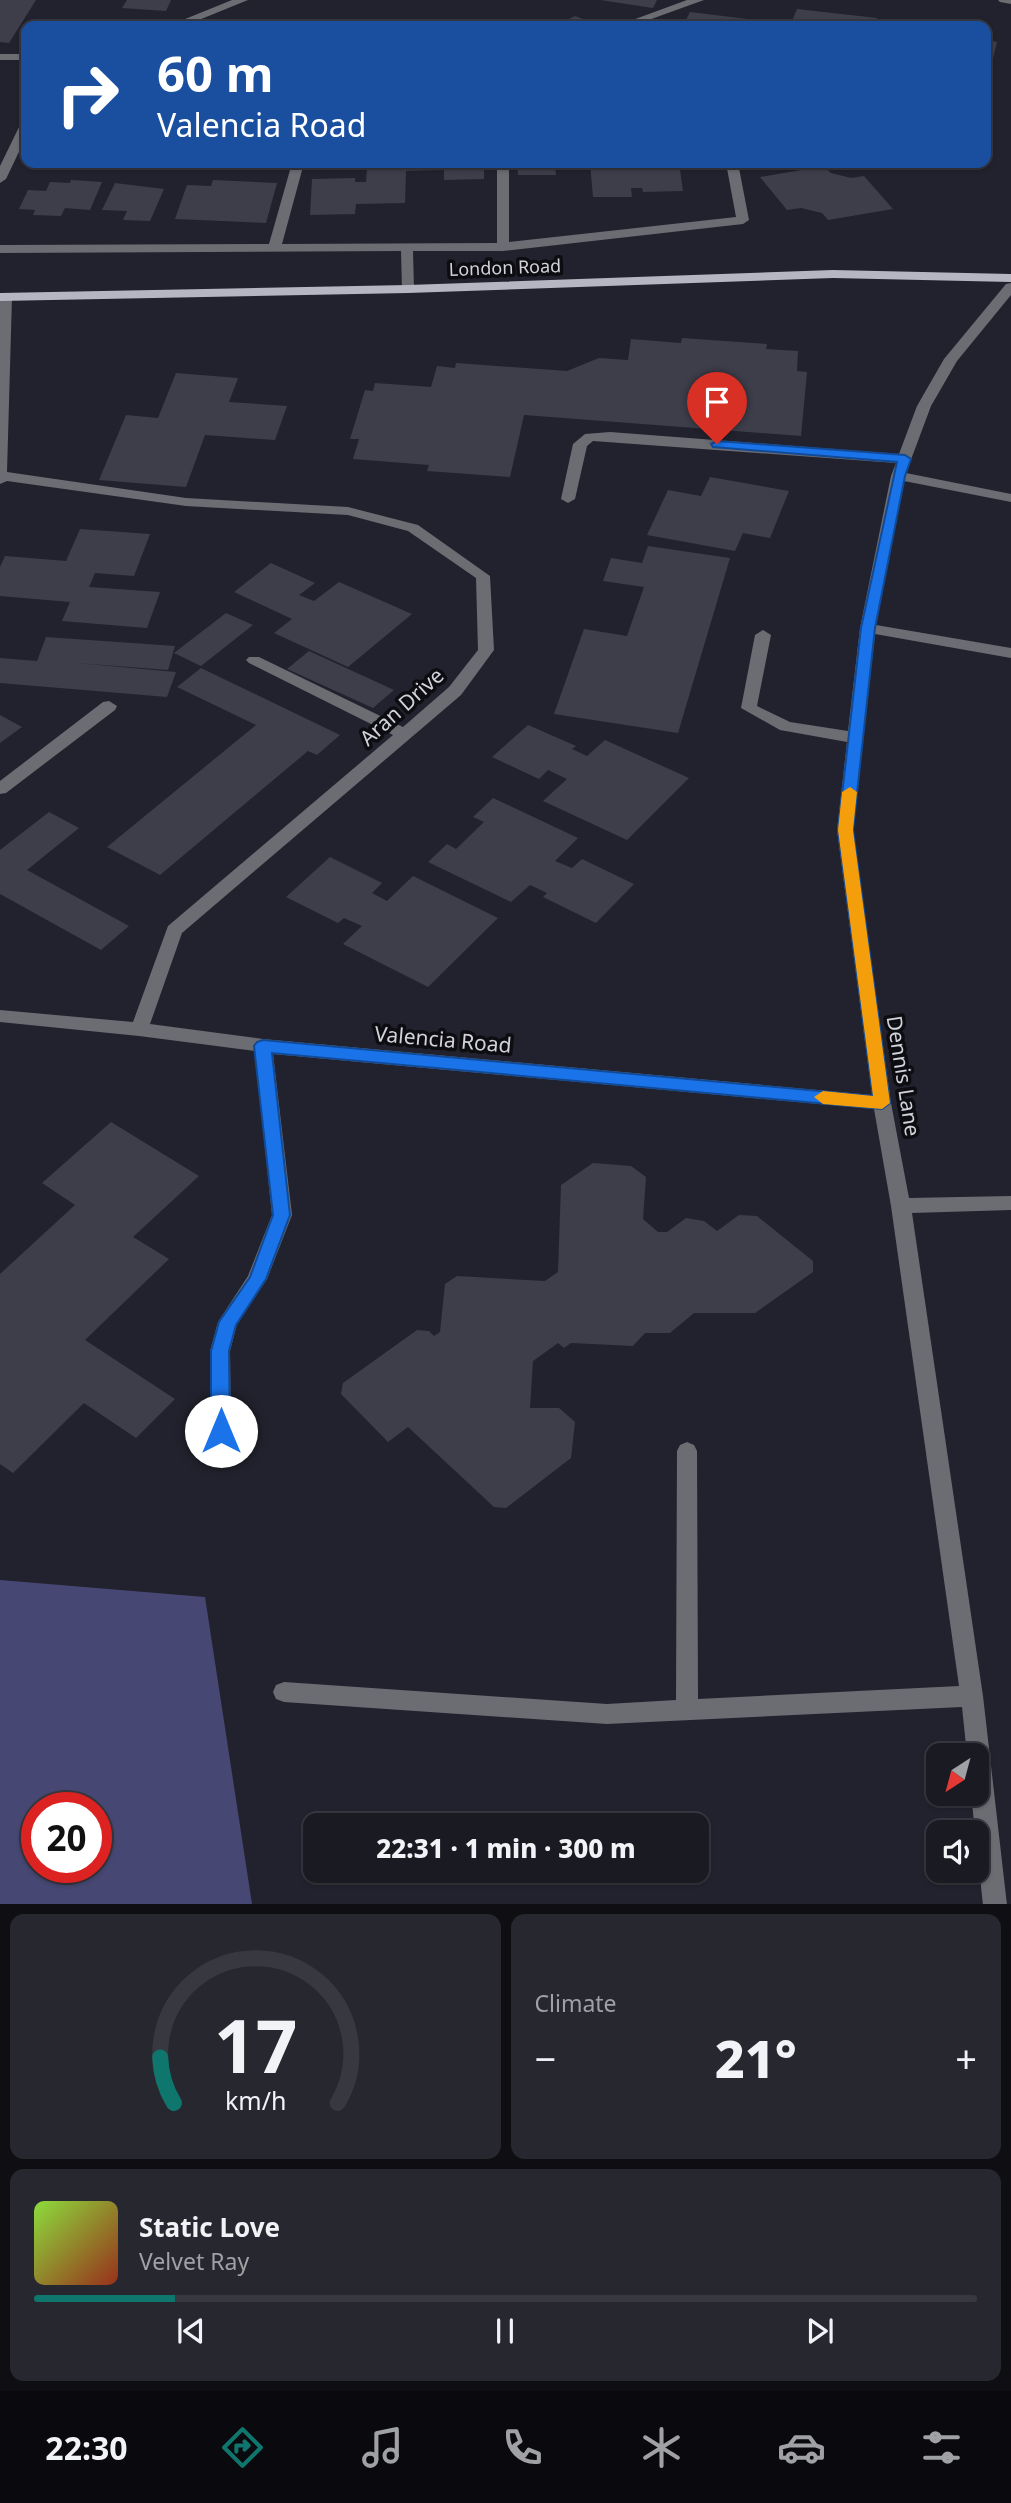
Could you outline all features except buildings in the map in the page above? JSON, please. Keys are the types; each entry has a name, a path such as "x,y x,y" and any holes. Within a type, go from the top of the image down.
{"main road":[{"name":"London Road","path":"2,297 408,289 834,274 1011,278"}],"street":[{"path":"187,21 242,0"},
{"path":"637,21 698,0"},
{"path":"1004,0 1011,1"},
{"path":"0,57 21,57"},
{"path":"0,179 21,136"},
{"path":"0,143 17,144"},
{"path":"274,249 297,168"},
{"path":"503,168 503,247"},
{"path":"0,249 503,247 743,220 733,168"},
{"path":"407,248 408,289"},
{"name":"Dennis Lane","path":"995,1904 972,1696 901,1206 882,1103 845,830 868,628 902,468 924,406 951,359 1011,287"},
{"path":"1,478 2,297"},
{"path":"568,499 580,444 590,437 624,437 902,468 1011,498"},
{"name":"Aran Drive","path":"1,478 186,502 348,511 413,528 483,576 486,650 455,691 174,930 139,1029"},
{"path":"868,628 1011,653"},
{"path":"763,635 749,709 786,726 856,738"},
{"path":"254,660 404,734"},
{"path":"0,789 108,706"},
{"name":"Valencia Road","path":"0,1016 139,1029 263,1046 882,1103"},
{"path":"221,1431 220,1351 228,1322 257,1279 282,1215 263,1046"},
{"path":"901,1206 1011,1203"},
{"path":"687,1451 687,1710"},
{"path":"284,1692 607,1714 972,1696"}],"shaded area":[{"path":"0,1580 205,1597 252,1904 0,1904"}],"slow traffic":[{"path":"823,1097 882,1103 845,830 850,792"}],"route":[{"path":"221,1431 220,1351 228,1322 257,1279 282,1215 263,1046 882,1103 845,830 868,628 898,476 905,459 717,444"}]}
